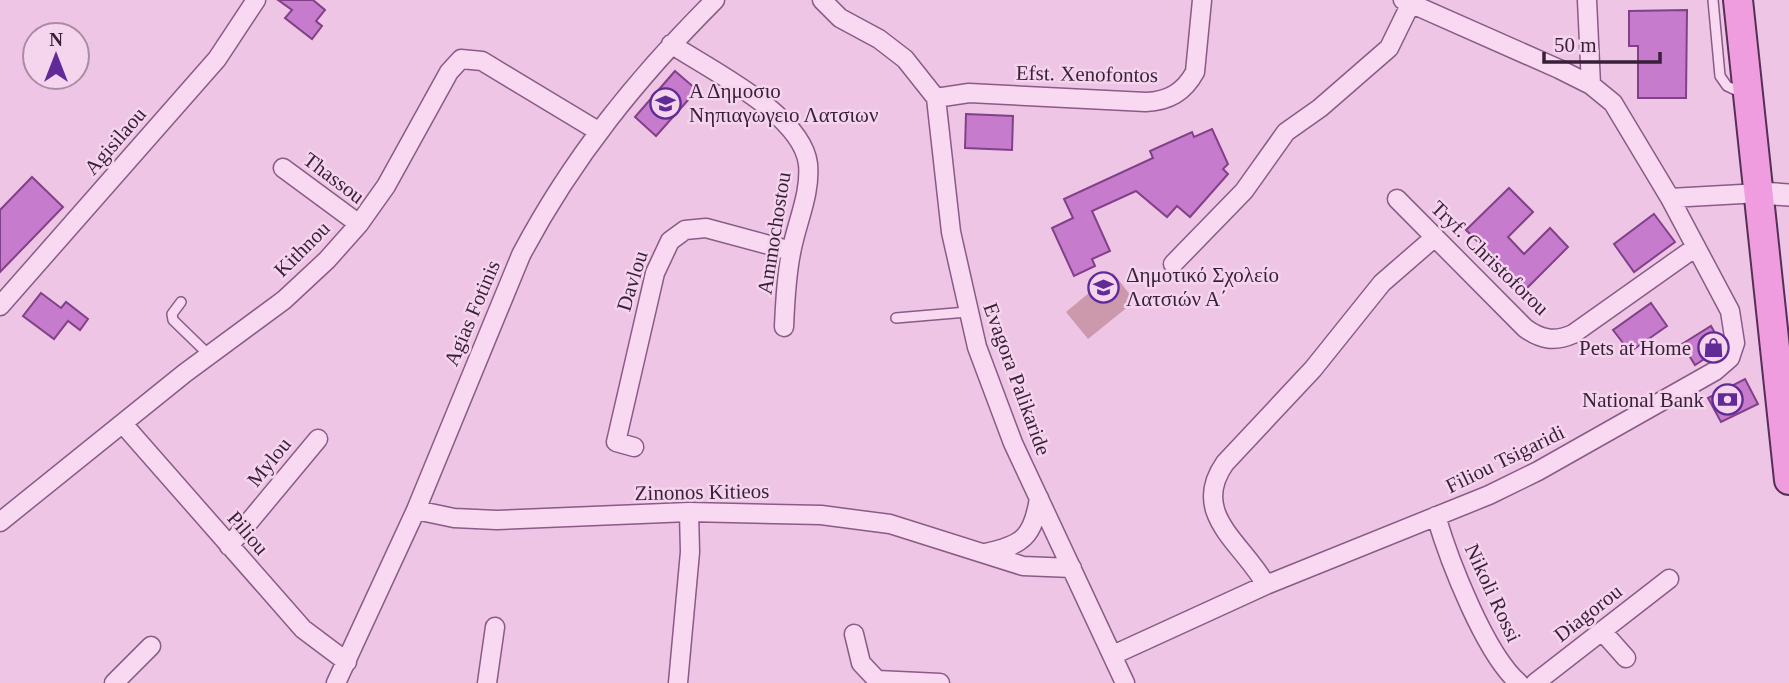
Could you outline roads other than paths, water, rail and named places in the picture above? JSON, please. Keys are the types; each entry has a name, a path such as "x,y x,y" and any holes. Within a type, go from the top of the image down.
{"main road":[{"path":"1738,0 1789,480"}],"street":[{"name":"Agisilaou","path":"0,306 217,59 256,0"},
{"name":"Agias Fotinis","path":"336,683 416,510 521,255 543,215 598,131 671,44 715,0"},
{"path":"822,0 841,18 879,39 905,59 936,98"},
{"name":"Efst. Xenofontos","path":"936,98 969,93 1146,102 1172,97 1189,82 1195,72 1202,0"},
{"path":"1587,0 1591,85"},
{"path":"1173,264 1244,191 1286,132 1320,108 1389,48 1407,2"},
{"name":"Filiou Tsigaridi","path":"1113,655 1266,584 1436,516 1548,467 1726,363 1735,343 1733,321 1670,198 1629,124 1613,103 1591,85 1407,2"},
{"name":"Ammochostou","path":"671,44 779,115 797,137 808,162 808,174 791,251 784,327"},
{"name":"Kithnou","path":"0,522 306,280 359,224 400,165 449,72 461,59 482,61 598,131"},
{"name":"Evagora Palikaride","path":"936,98 951,232 967,312 989,383 1125,683"},
{"name":"Thassou","path":"283,168 359,224"},
{"path":"1670,198 1760,193 1789,195"},
{"name":"Tryf. Christoforou","path":"1398,199 1525,328 1552,340 1573,334 1696,247"},
{"name":"Davlou","path":"635,447 616,442 655,273 670,241 685,230 706,228 791,251"},
{"path":"1266,584 1215,514 1212,496 1215,479 1225,463 1313,369 1382,283 1435,237"},
{"name":"Piliou","path":"123,425 303,629 347,662"},
{"name":"Mylou","path":"229,546 318,439"},
{"path":"985,553 1011,547 1024,539 1036,517 1039,498"},
{"name":"Zinonos Kitieos","path":"416,510 454,518 497,520 689,512 859,519 890,524 1023,566 1072,568"},
{"path":"678,683 690,552 689,512"},
{"name":"Nikoli Rossi","path":"1436,516 1446,547 1490,644 1507,672 1519,683"},
{"name":"Diagorou","path":"1535,683 1670,579"},
{"path":"487,683 495,627"},
{"path":"1602,631 1626,658"},
{"path":"854,634 860,660 870,676 877,680 940,683"},
{"path":"114,683 151,646"}],"lane":[{"path":"1713,0 1720,76 1727,86 1747,94"},
{"path":"181,302 172,314 173,320 209,355"},
{"path":"896,318 967,312"}],"place":[{"name":"Α Δημοσιο Νηπιαγωγειο Λατσιων","path":"666,103"},
{"name":"Δημοτικό Σχολείο Λατσιών Α΄","path":"1103,287"},
{"name":"Pets at Home","path":"1714,348"},
{"name":"National Bank","path":"1727,400"}]}
